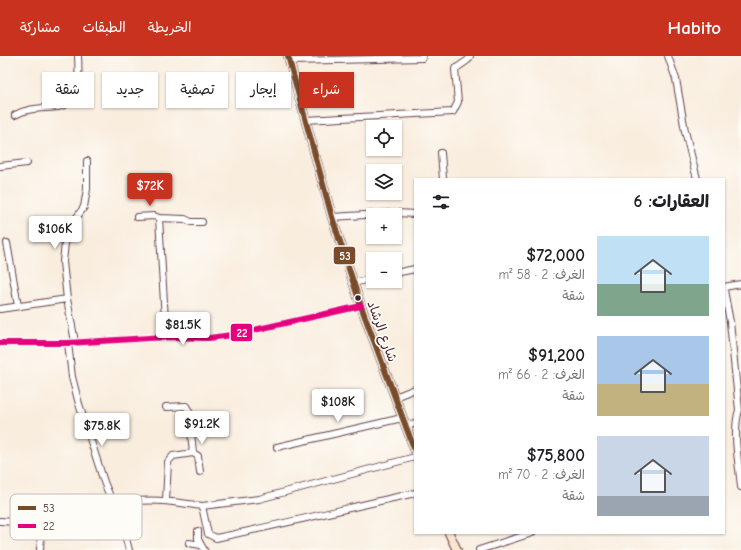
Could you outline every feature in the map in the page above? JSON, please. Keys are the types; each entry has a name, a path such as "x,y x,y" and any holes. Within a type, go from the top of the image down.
{"street":[{"path":"15,115 24,110 59,107 66,104 77,88 79,78 78,56"},
{"path":"289,59 422,58 422,56"},
{"path":"304,120 454,112 458,102 455,69 468,60 470,56"},
{"path":"668,56 676,79 685,131 697,178"},
{"name":"شارع الرشاد","path":"289,59 304,120 332,217 361,306 414,448"},
{"path":"441,153 443,178"},
{"path":"75,342 67,299 63,262 65,242 77,217 84,207 87,189 87,161"},
{"path":"0,166 27,163"},
{"path":"332,217 398,213 414,214"},
{"path":"137,217 154,216 159,218 185,219 191,222 202,222"},
{"path":"159,218 166,337"},
{"path":"7,243 18,306"},
{"path":"402,271 414,268"},
{"path":"354,283 366,280"},
{"path":"725,288 741,284"},
{"path":"725,294 730,322 739,410 736,420 741,487"},
{"path":"0,309 67,299"},
{"path":"0,343 68,343 166,337 209,338 232,335 361,306"},
{"path":"68,343 72,377 79,404 109,494"},
{"path":"395,397 414,389"},
{"path":"166,408 186,406 189,411 194,453 198,456 200,472"},
{"path":"277,446 402,418"},
{"path":"406,427 414,423"},
{"path":"166,501 168,462 173,456 194,453"},
{"path":"142,502 166,501 202,506 259,499 414,457"},
{"path":"202,506 208,534 216,538 310,518 414,493"},
{"path":"0,521 10,522"},
{"path":"198,531 198,539 202,548"},
{"path":"449,534 457,550"},
{"path":"479,550 529,534"},
{"path":"40,540 40,550"},
{"path":"126,540 129,550"},
{"path":"189,543 202,548"}],"transit line":[{"name":"53","path":"288,56 332,217 361,306 414,448"},
{"name":"22","path":"0,343 68,343 166,337 209,338 232,335 361,306"}]}
